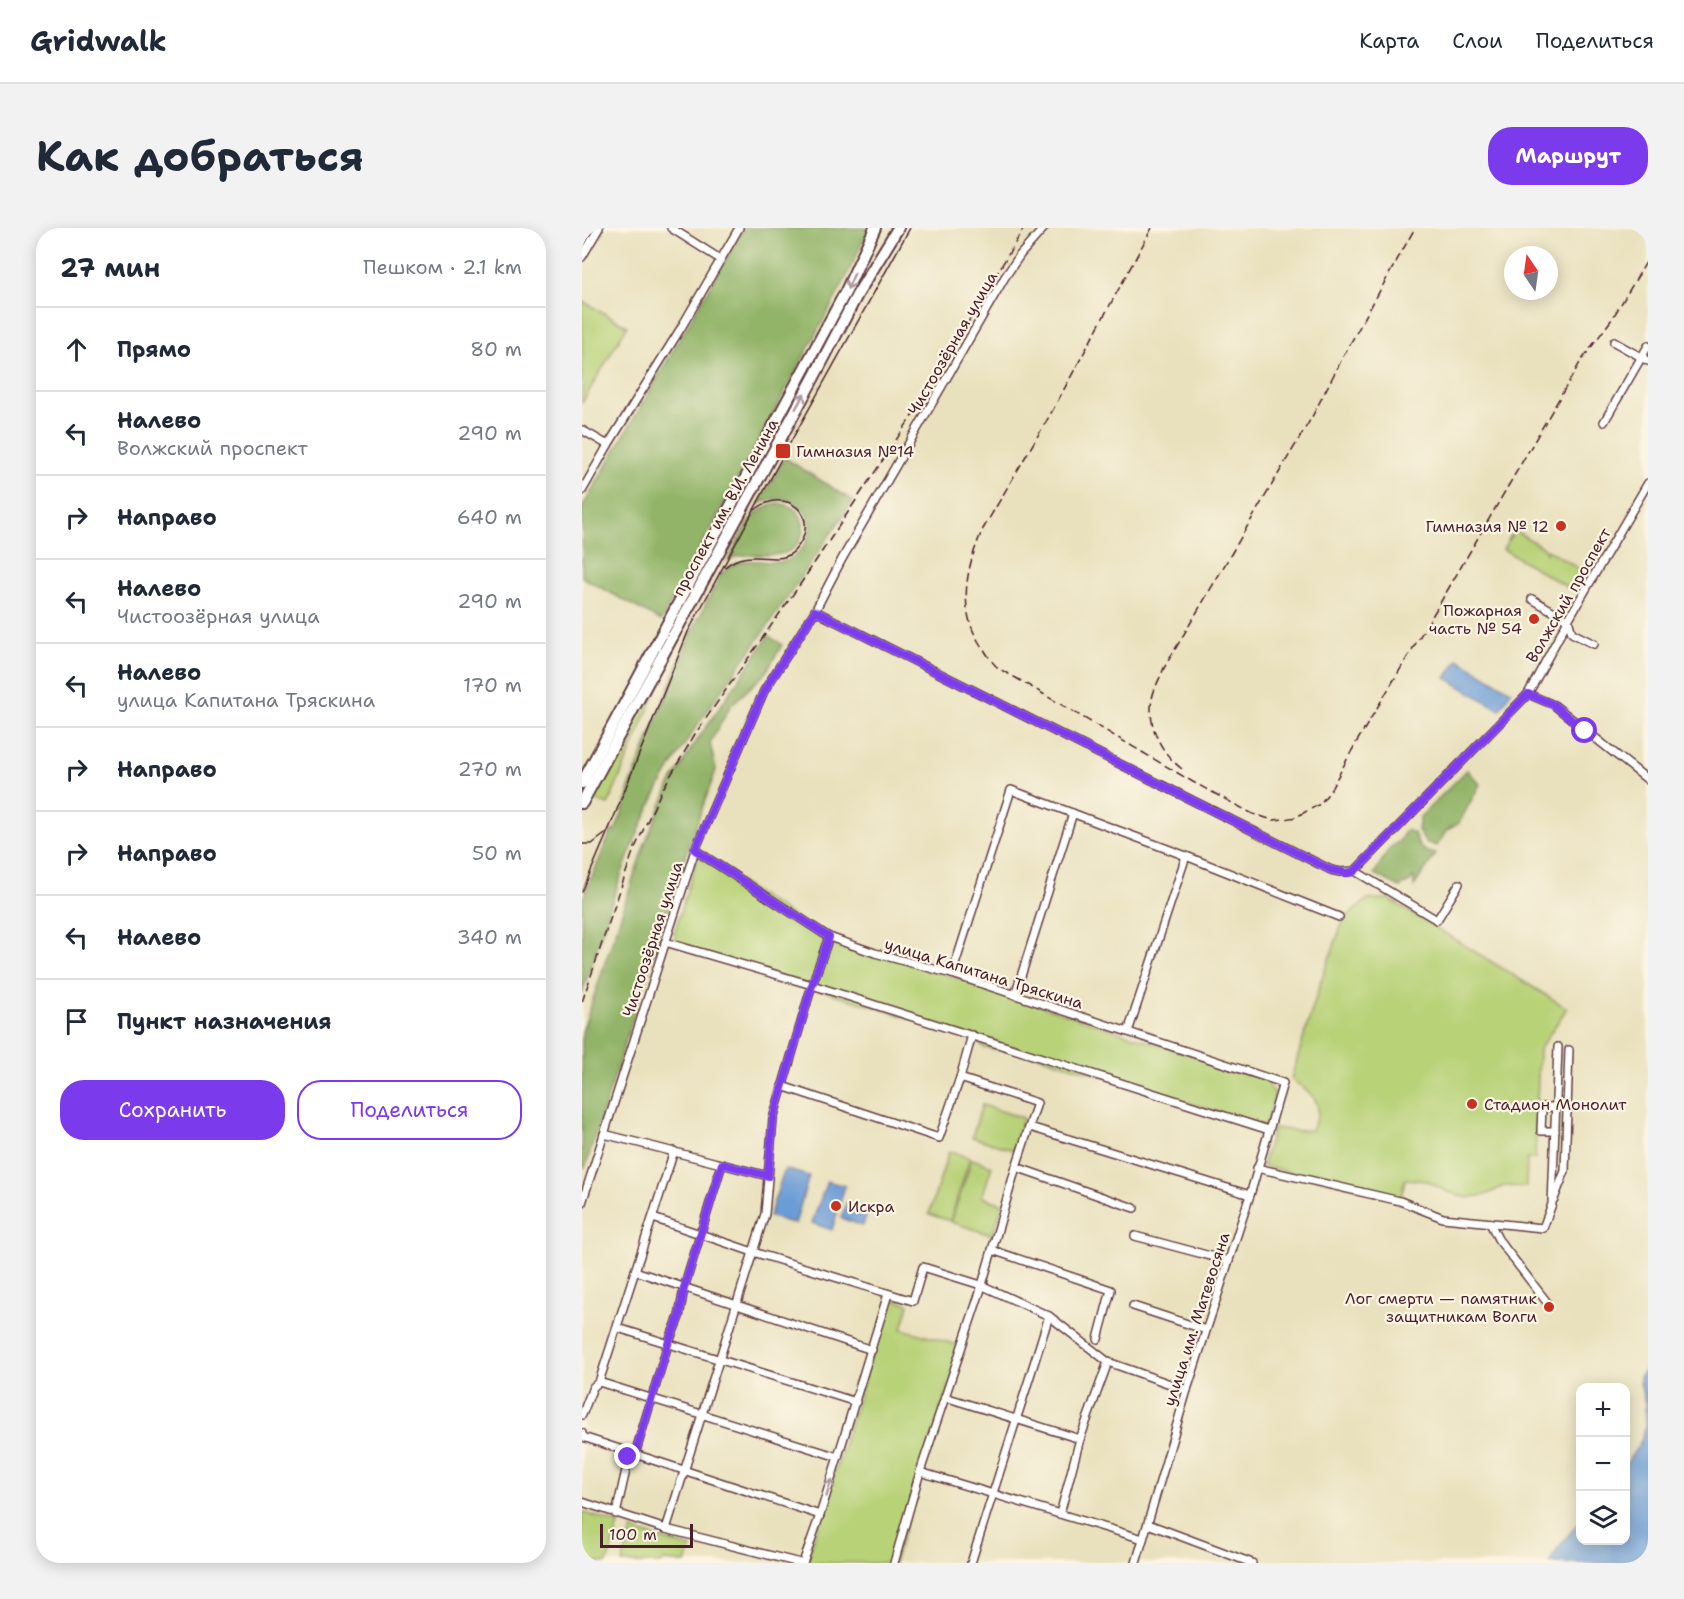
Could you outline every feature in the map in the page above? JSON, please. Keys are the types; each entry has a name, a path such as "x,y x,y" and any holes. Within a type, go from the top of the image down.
{"main road":[{"name":"проспект им. В.И. Ленина","path":"582,783 846,291 875,228"},
{"name":"проспект им. В.И. Ленина","path":"582,803 813,379 856,295 898,228"}],"street":[{"path":"582,256 599,228"},
{"path":"671,228 720,259"},
{"path":"582,491 739,228"},
{"name":"Чистоозёрная улица","path":"582,1203 695,850 764,691 815,611 842,559 1005,277 1020,255 1044,228"},
{"path":"1614,342 1645,359"},
{"path":"1604,422 1645,359 1648,346"},
{"path":"582,430 608,445"},
{"name":"Волжский проспект","path":"1355,871 1528,694 1568,620 1648,483"},
{"path":"1532,599 1568,620 1572,633 1594,644"},
{"path":"815,611 1331,870 1347,873 1355,871 1437,920 1460,884"},
{"path":"1528,694 1554,705 1648,780"},
{"path":"951,974 1011,790 1339,917"},
{"path":"1015,995 1073,813"},
{"name":"улица Капитана Тряскина","path":"695,850 829,937 875,953 951,974 1283,1083"},
{"path":"1128,1032 1186,856"},
{"path":"666,1529 765,1214 773,1119 812,985 829,937"},
{"path":"665,942 812,985 1269,1130"},
{"path":"782,1086 939,1138 972,1035"},
{"path":"1552,1204 1558,1047"},
{"path":"1257,1168 1400,1201 1443,1218 1543,1228 1565,1171 1569,1050"},
{"path":"894,1563 920,1472 1037,1103 960,1078"},
{"name":"улица им. Матевосяна","path":"1136,1563 1187,1390 1250,1195 1283,1083"},
{"path":"1555,1131 1541,1131 1542,1107 1556,1107"},
{"path":"1542,1119 1555,1119"},
{"path":"1030,1127 1250,1195"},
{"path":"604,1134 768,1176"},
{"path":"582,1415 593,1387 599,1382 618,1328 674,1151"},
{"path":"616,1514 628,1457 635,1454 668,1344 679,1317 684,1288 722,1164"},
{"path":"1016,1167 1134,1208"},
{"path":"1553,1171 1565,1171"},
{"path":"653,1218 753,1252 913,1301 923,1267 981,1284 1049,1316 1108,1362 1187,1390"},
{"path":"1490,1223 1498,1239 1546,1301"},
{"path":"1135,1236 1229,1261"},
{"path":"992,1250 1110,1289 1098,1339"},
{"path":"635,1271 872,1350"},
{"path":"582,1502 666,1529 802,1563 820,1515 888,1294"},
{"path":"1133,1306 1206,1330"},
{"path":"972,1563 1049,1316"},
{"path":"618,1328 855,1402"},
{"path":"1060,1514 1080,1439 1108,1362"},
{"path":"599,1382 838,1457"},
{"path":"945,1397 1080,1439"},
{"path":"582,1433 583,1437 820,1515"},
{"path":"920,1472 1143,1539"},
{"path":"1148,1524 1252,1563"}],"green space":[{"path":"744,228 869,228 843,284 661,621 582,577 582,508"},
{"path":"582,301 627,326 582,403"},
{"path":"785,458 853,501 700,722 665,777 624,869 582,993 582,900 612,830 615,831 629,795 628,791 691,633 722,573 742,562 786,561 795,556 805,545 809,534 809,523 806,512 798,504 774,499 759,504"},
{"path":"778,503 794,509 802,519 803,532 796,545 780,554 738,556 728,560 753,517 768,506"},
{"path":"1514,530 1547,550 1545,554 1548,550 1581,570 1570,589 1503,549"},
{"path":"769,636 782,645 765,674 731,705 710,743 716,770 684,859 585,1168 582,1167 582,1032 645,843 670,785 693,746"},
{"path":"675,640 677,641 608,805 592,799"},
{"path":"1467,770 1480,784 1459,823 1446,831 1437,846 1425,842 1418,830 1420,817"},
{"path":"1406,830 1414,833 1424,850 1436,854 1414,886 1414,877 1400,887 1374,874 1389,849 1400,840"},
{"path":"698,856 829,939 951,976 1266,1080 1275,1095 1265,1127 1023,1051 985,1048 972,1038 679,945 674,933"},
{"path":"1389,899 1567,1008 1539,1050 1535,1159 1527,1159 1526,1187 1504,1186 1488,1194 1468,1198 1445,1191 1428,1181 1405,1179 1401,1198 1262,1166 1274,1128 1296,1131 1311,1130 1316,1121 1318,1106 1315,1100 1291,1079 1321,981 1344,919 1367,900"},
{"path":"982,1105 1023,1118 1013,1150 972,1137"},
{"path":"949,1151 970,1158 950,1221 929,1214"},
{"path":"972,1159 992,1166 982,1197 1003,1204 992,1235 951,1222"},
{"path":"890,1299 909,1304 902,1329 961,1346 894,1563 806,1563"},
{"path":"582,1512 619,1524 607,1563 582,1563"},
{"path":"632,1530 691,1548 686,1563 664,1561 662,1563 622,1563"}],"water":[{"path":"1458,659 1511,691 1500,710 1446,678"},
{"name":"Искра","path":"785,1169 809,1176 795,1224 769,1216"},
{"name":"Искра","path":"827,1181 845,1186 832,1230 812,1223"},
{"name":"Искра","path":"847,1202 868,1209 863,1226 841,1218"},
{"path":"1648,1367 1648,1563 1549,1563 1576,1526 1576,1545 1630,1545 1630,1458 1640,1443 1645,1428 1645,1404 1640,1376"}],"tram line":[{"path":"582,892 688,632 910,228"},
{"path":"725,567 745,558 781,558 795,550 803,538 805,526 798,508 778,501 767,503 755,510"},
{"path":"582,844 592,844 605,834"}],"railway":[{"path":"582,1002 633,852 661,792 695,734 801,583 916,410 1024,228"},
{"path":"1152,228 1050,415 983,529 968,575 966,591 970,622 987,655 1001,669 1193,782 1253,814 1273,820 1296,817 1320,804 1330,791 1581,361 1612,319 1648,259"},
{"path":"1182,769 1174,763 1162,747 1154,729 1151,709 1157,683 1313,415 1415,228"}],"place":[{"name":"Гимназия №14","path":"783,451"},
{"name":"Гимназия № 12","path":"1561,526"},
{"name":"Пожарная часть № 54","path":"1534,619"},
{"name":"Стадион Монолит","path":"1472,1104"},
{"name":"Искра","path":"836,1206"},
{"name":"Лог смерти — памятник защитникам Волги","path":"1549,1307"}],"route":[{"path":"628,1457 635,1454 668,1344 679,1317 684,1288 722,1164 768,1176 773,1119 812,985 829,937 695,850 764,691 815,611 1331,870 1340,872 1355,871 1528,694 1554,705 1585,731"}]}
